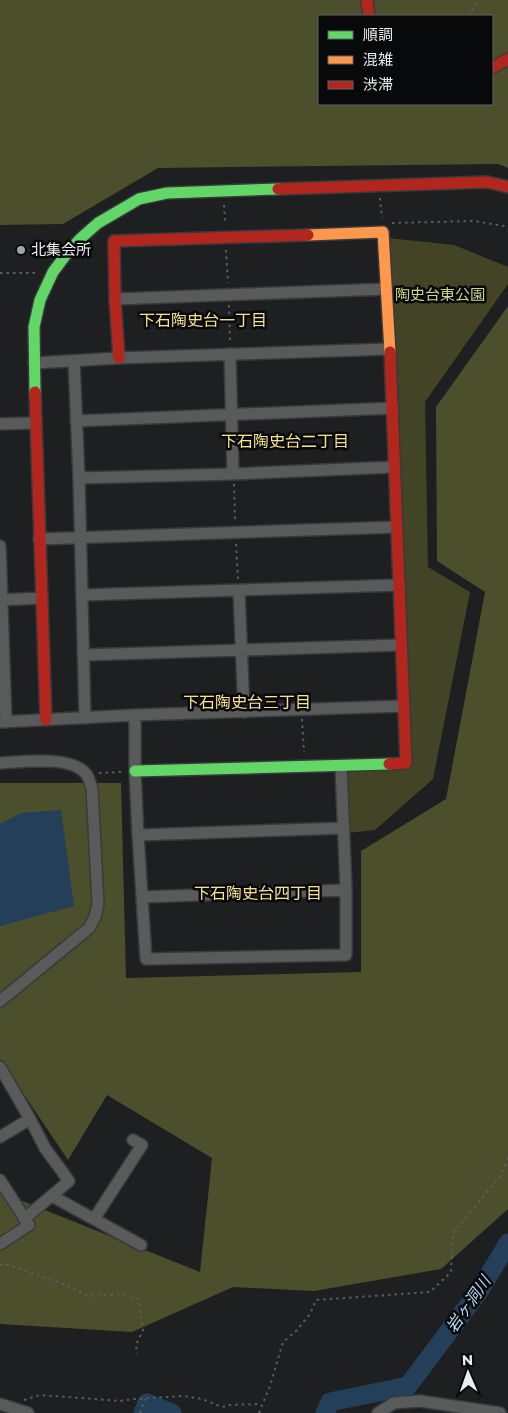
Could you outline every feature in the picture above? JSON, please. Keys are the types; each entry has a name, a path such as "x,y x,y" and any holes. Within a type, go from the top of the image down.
{"street":[{"path":"367,0 369,15"},
{"path":"493,67 508,59"},
{"path":"46,720 35,423 34,327 40,300 54,272 68,252 98,223 117,210 139,199 167,193 486,182 508,187"},
{"path":"119,358 114,241 383,232 393,408 406,763 135,772"},
{"path":"115,299 386,289"},
{"path":"34,363 119,358 389,349"},
{"path":"230,354 233,474"},
{"path":"74,361 85,718"},
{"path":"76,421 393,408"},
{"path":"0,424 35,423"},
{"path":"78,478 395,467"},
{"path":"40,539 398,527"},
{"path":"0,546 3,722 135,715 404,706"},
{"path":"82,596 400,585"},
{"path":"239,590 244,712"},
{"path":"1,600 42,598"},
{"path":"83,655 401,645"},
{"path":"135,715 135,772 146,959 346,955 346,890 341,766"},
{"path":"0,763 55,761 75,765 86,774 92,788 98,904 95,917 89,928 0,1000"},
{"path":"138,835 344,828"},
{"path":"142,896 346,890"},
{"path":"0,1067 45,1148 69,1181 24,1219"},
{"path":"0,1137 30,1119"},
{"path":"94,1219 142,1145 133,1140"},
{"path":"0,1180 29,1225 0,1244"},
{"path":"52,1196 141,1245"},
{"path":"378,1413 394,1403 420,1401 500,1413"},
{"path":"0,1404 28,1413"}],"path":[{"path":"470,15 477,0"},
{"path":"379,186 383,232"},
{"path":"223,190 229,295 230,354"},
{"path":"392,223 474,221 508,228"},
{"path":"0,273 54,272"},
{"path":"301,710 304,767"},
{"path":"86,774 135,772"},
{"path":"259,1413 270,1386 283,1342 296,1331 310,1314 316,1300 430,1292 451,1272 452,1232 501,1175 508,1158"},
{"path":"0,1265 6,1264 69,1286 87,1296 122,1294 138,1298 143,1330 136,1345 137,1354"},
{"path":"22,1400 40,1396 120,1401 184,1396 202,1399 222,1407 229,1404 262,1404"},
{"path":"140,1413 145,1398"}],"green space":[{"path":"0,0 508,0 508,168 498,164 158,168 63,224 0,225"},
{"name":"陶史台東公園","path":"388,238 454,245 508,267 508,284 425,402 428,567 470,592 433,779 375,830 348,833 345,771 410,768"},
{"path":"508,306 508,1209 441,1269 314,1291 233,1287 132,1332 0,1324 0,1192 200,1272 212,1158 107,1095 68,1160 0,1059 0,783 121,783 126,978 361,972 361,851 446,799 485,592 437,561 436,407"}],"water":[{"path":"61,810 74,906 0,926 0,824 21,813"}],"waterway":[{"name":"岩ヶ洞川","path":"325,1413 330,1402 408,1386 480,1290 508,1243"},
{"name":"岩ヶ洞川","path":"143,1413 147,1403 172,1413"}],"traffic: fast":[{"path":"35,392 34,327 40,300 53,272 68,252 98,223 139,199 167,193 278,189"},
{"path":"135,771 389,764"}],"traffic: slow":[{"path":"308,235 383,232 390,352"}],"traffic: jam":[{"path":"367,0 369,15"},
{"path":"493,67 508,59"},
{"path":"278,189 487,182 508,187"},
{"path":"119,358 114,241 308,235"},
{"path":"389,764 406,763 390,352"},
{"path":"35,392 46,720"}],"place":[{"name":"北集会所","path":"21,250"}],"district":[{"name":"下石陶史台一丁目","path":"203,320"},
{"name":"下石陶史台二丁目","path":"285,441"},
{"name":"下石陶史台三丁目","path":"247,702"},
{"name":"下石陶史台四丁目","path":"258,893"}]}
